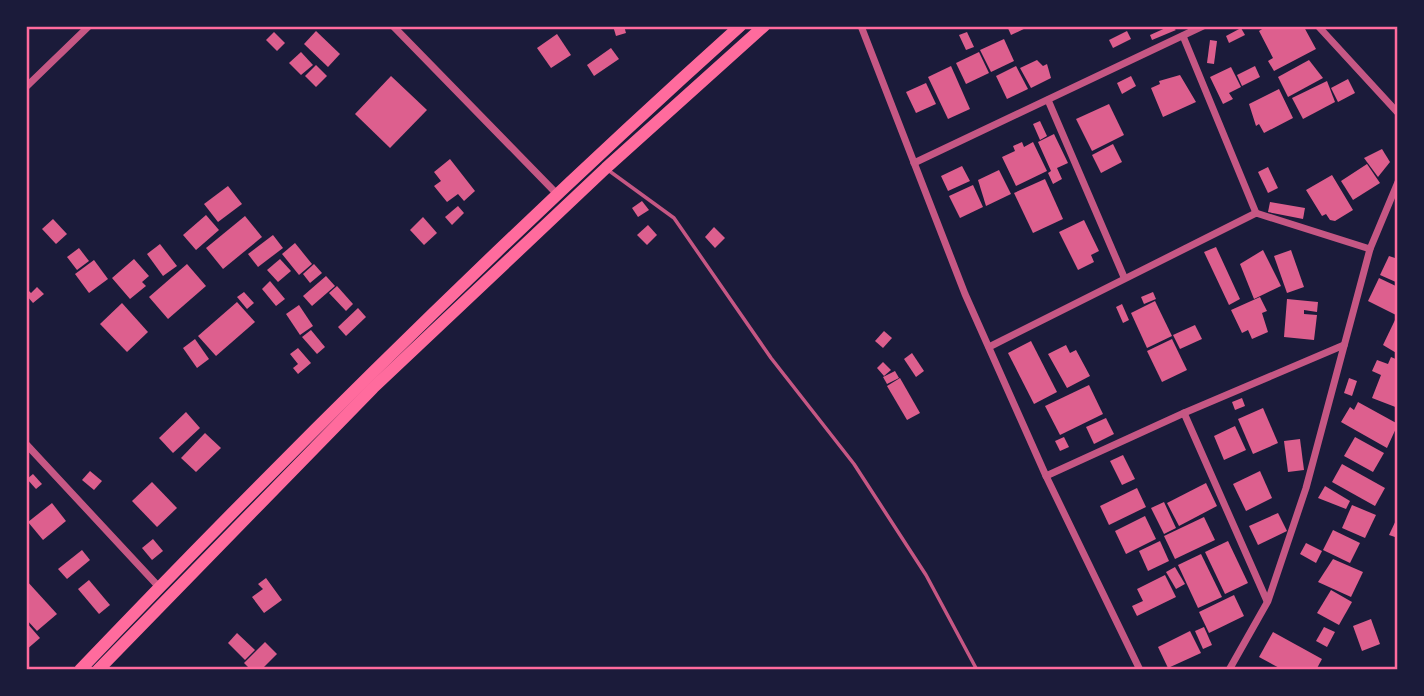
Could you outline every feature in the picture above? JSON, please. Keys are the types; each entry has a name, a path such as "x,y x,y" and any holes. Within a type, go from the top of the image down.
{"highway":[{"path":"80,670 311,430 556,194 740,26"},
{"path":"98,670 373,388 606,168 764,26"}],"street":[{"path":"26,87 89,26"},
{"path":"393,26 556,194"},
{"path":"860,26 989,348 1046,476 1140,670"},
{"path":"914,163 1203,26"},
{"path":"1318,26 1398,113"},
{"path":"1183,36 1256,213"},
{"path":"1048,100 1124,277"},
{"path":"1229,670 1268,601 1306,488 1370,249 1398,182"},
{"path":"989,348 1124,277 1256,213 1370,249"},
{"path":"1046,476 1343,345"},
{"path":"1184,413 1268,601"},
{"path":"26,444 159,587"}],"lane":[{"path":"606,168 674,218 771,358 854,464 926,575 977,670"}],"building":[{"path":"613,26 624,26 626,33 616,36"},
{"path":"1007,26 1030,26 1011,35"},
{"path":"1170,26 1176,30 1152,40 1150,35"},
{"path":"1267,26 1304,27 1316,49 1274,71 1268,61 1273,58 1259,31"},
{"path":"1241,28 1245,35 1229,43 1226,36"},
{"path":"316,31 340,54 328,67 304,44"},
{"path":"1127,31 1131,39 1113,48 1109,40"},
{"path":"274,32 285,43 277,51 266,40"},
{"path":"967,32 974,47 966,50 959,35"},
{"path":"557,34 571,55 551,68 537,48"},
{"path":"1004,39 1014,61 991,72 980,50"},
{"path":"1210,40 1217,41 1214,64 1207,63"},
{"path":"611,48 619,59 594,76 587,65"},
{"path":"301,52 313,65 301,75 289,63"},
{"path":"979,52 989,73 966,84 956,63"},
{"path":"1037,60 1043,66 1047,64 1051,78 1031,88 1020,68"},
{"path":"1309,60 1323,78 1288,97 1278,77"},
{"path":"316,65 327,76 316,87 305,76"},
{"path":"951,66 970,109 948,119 928,77"},
{"path":"1016,66 1028,89 1007,99 996,76"},
{"path":"1255,66 1260,77 1242,86 1237,75"},
{"path":"1231,67 1241,87 1229,93 1233,99 1223,104 1210,77"},
{"path":"1180,75 1196,102 1163,117 1151,88 1160,84 1159,81"},
{"path":"391,76 427,110 390,148 355,114"},
{"path":"1131,76 1136,86 1122,94 1117,83"},
{"path":"1348,79 1355,93 1338,102 1331,88"},
{"path":"1327,81 1335,102 1303,119 1292,98"},
{"path":"926,83 936,104 916,113 906,92"},
{"path":"1279,89 1293,118 1264,133 1259,124 1256,126 1249,104"},
{"path":"1109,104 1124,135 1092,151 1076,119"},
{"path":"1040,121 1047,136 1040,140 1033,124"},
{"path":"1054,134 1068,163 1057,168 1062,179 1053,184 1048,173 1051,171 1038,142"},
{"path":"1022,142 1024,147 1033,142 1047,171 1016,186 1002,157 1015,151 1013,146"},
{"path":"1113,144 1122,162 1101,173 1092,155"},
{"path":"1382,149 1390,162 1378,177 1364,158"},
{"path":"450,159 475,191 464,201 458,194 447,202 434,186 441,181 434,172"},
{"path":"1367,164 1380,183 1353,200 1341,181"},
{"path":"962,166 970,181 948,191 941,176"},
{"path":"1268,167 1278,188 1268,193 1258,172"},
{"path":"999,170 1011,194 986,206 978,180"},
{"path":"1332,175 1353,210 1335,221 1330,220 1326,214 1322,216 1306,190"},
{"path":"1045,179 1063,219 1033,233 1014,193"},
{"path":"973,185 983,207 960,218 949,196"},
{"path":"228,186 242,204 218,222 204,204"},
{"path":"642,201 649,210 638,217 632,208"},
{"path":"1270,202 1305,208 1303,219 1268,212"},
{"path":"458,206 464,213 452,225 445,217"},
{"path":"206,215 219,230 196,250 183,235"},
{"path":"245,216 262,237 223,269 206,248"},
{"path":"423,217 437,233 424,245 410,230"},
{"path":"53,219 67,234 56,244 42,229"},
{"path":"1084,220 1099,251 1091,255 1094,262 1078,270 1059,232"},
{"path":"648,225 657,235 647,245 637,235"},
{"path":"714,227 725,238 715,248 705,237"},
{"path":"273,235 283,248 258,267 248,254"},
{"path":"295,243 312,264 299,275 282,254"},
{"path":"160,244 177,266 163,276 147,254"},
{"path":"1216,247 1240,299 1229,305 1204,252"},
{"path":"79,248 89,261 77,270 67,257"},
{"path":"1263,250 1281,286 1254,299 1240,264"},
{"path":"1291,250 1304,287 1287,293 1274,256"},
{"path":"1389,256 1398,259 1398,283 1380,275"},
{"path":"134,259 149,276 142,282 146,286 130,299 112,278"},
{"path":"280,259 291,271 278,282 267,270"},
{"path":"94,260 108,279 89,293 75,274"},
{"path":"187,264 206,286 168,319 149,297"},
{"path":"314,264 322,273 310,283 303,274"},
{"path":"326,276 335,286 312,306 303,296"},
{"path":"1379,278 1398,287 1398,316 1368,301"},
{"path":"270,281 285,299 276,306 262,289"},
{"path":"337,286 353,304 346,311 329,293"},
{"path":"37,287 44,294 33,303 26,295 26,288 31,293"},
{"path":"244,292 254,303 247,309 237,297"},
{"path":"1153,292 1156,299 1144,304 1141,297"},
{"path":"1260,297 1267,311 1262,313 1268,332 1252,339 1248,330 1242,333 1231,310"},
{"path":"1287,299 1318,302 1317,312 1304,310 1304,314 1317,315 1314,340 1284,337"},
{"path":"1155,301 1172,336 1147,348 1131,313"},
{"path":"237,302 255,322 216,356 198,336"},
{"path":"122,303 148,332 127,352 100,324"},
{"path":"1122,304 1129,320 1123,323 1116,307"},
{"path":"299,305 313,326 300,335 286,314"},
{"path":"358,308 366,317 346,336 338,327"},
{"path":"1395,320 1398,321 1398,354 1383,345"},
{"path":"1195,325 1202,339 1180,349 1173,335"},
{"path":"311,330 325,347 317,354 302,337"},
{"path":"884,331 892,338 883,348 875,341"},
{"path":"195,339 209,359 197,368 183,348"},
{"path":"1172,339 1187,370 1162,382 1147,351"},
{"path":"1031,341 1057,392 1034,404 1008,353"},
{"path":"1066,345 1070,353 1076,350 1090,376 1067,388 1048,354"},
{"path":"298,348 311,363 298,374 293,368 298,364 290,354"},
{"path":"912,353 924,371 916,377 904,359"},
{"path":"1391,357 1398,360 1398,408 1372,398 1381,375 1372,371 1377,360 1388,364"},
{"path":"883,362 891,370 884,376 877,368"},
{"path":"895,371 899,378 887,384 883,377"},
{"path":"900,378 920,413 907,420 887,386"},
{"path":"1349,378 1357,381 1352,396 1344,393"},
{"path":"1089,385 1103,414 1060,435 1045,406"},
{"path":"1242,398 1245,406 1235,410 1232,402"},
{"path":"1358,402 1398,424 1387,448 1341,422 1350,407 1354,410"},
{"path":"1263,408 1278,443 1253,454 1238,419"},
{"path":"186,412 200,428 173,453 159,438"},
{"path":"1106,418 1114,434 1094,444 1086,427"},
{"path":"1235,426 1246,450 1224,460 1214,436"},
{"path":"205,433 221,448 196,472 181,458"},
{"path":"1064,437 1069,447 1060,451 1055,441"},
{"path":"1355,437 1384,453 1373,472 1344,456"},
{"path":"1300,439 1304,470 1288,472 1284,441"},
{"path":"1123,455 1135,479 1122,485 1110,461"},
{"path":"1342,464 1385,488 1375,506 1332,482"},
{"path":"90,471 102,481 94,490 82,480"},
{"path":"1260,471 1272,498 1246,511 1233,484"},
{"path":"33,474 42,484 36,489 27,479"},
{"path":"152,482 177,508 157,527 132,501"},
{"path":"1206,483 1217,506 1179,526 1167,503"},
{"path":"1325,486 1350,501 1346,509 1318,498"},
{"path":"1137,488 1146,507 1109,525 1100,506"},
{"path":"1164,502 1176,528 1164,534 1151,508"},
{"path":"52,503 66,521 43,540 28,522"},
{"path":"1352,505 1376,515 1365,538 1342,528"},
{"path":"1278,513 1287,531 1258,545 1249,526"},
{"path":"1145,516 1156,539 1126,554 1115,531"},
{"path":"1398,516 1398,538 1389,535"},
{"path":"1204,517 1215,540 1175,559 1164,536"},
{"path":"1333,530 1360,543 1350,563 1323,550"},
{"path":"153,539 163,551 152,560 142,548"},
{"path":"1160,541 1169,561 1148,571 1139,551"},
{"path":"1228,541 1248,583 1225,594 1205,552"},
{"path":"1306,543 1322,551 1316,563 1300,554"},
{"path":"82,550 90,560 67,579 58,569"},
{"path":"1201,554 1222,597 1198,608 1178,565"},
{"path":"1333,559 1363,572 1351,597 1318,582"},
{"path":"1175,567 1185,584 1176,589 1166,572"},
{"path":"1165,575 1176,597 1137,616 1132,606 1143,601 1137,589"},
{"path":"266,578 282,600 264,613 252,597 263,589 258,584"},
{"path":"26,580 57,614 37,631 26,619"},
{"path":"89,580 110,605 99,614 78,589"},
{"path":"1331,590 1352,602 1339,625 1317,613"},
{"path":"1234,595 1244,616 1209,633 1199,612"},
{"path":"1371,619 1380,644 1362,651 1353,626"},
{"path":"26,622 40,638 26,650"},
{"path":"1204,627 1212,645 1203,649 1195,631"},
{"path":"1324,627 1335,632 1327,647 1316,641"},
{"path":"1190,631 1201,653 1168,668 1158,647"},
{"path":"1273,632 1322,659 1316,670 1283,670 1259,657"},
{"path":"237,633 255,650 245,660 228,643"},
{"path":"265,642 277,654 261,670 251,670 244,663"}]}
